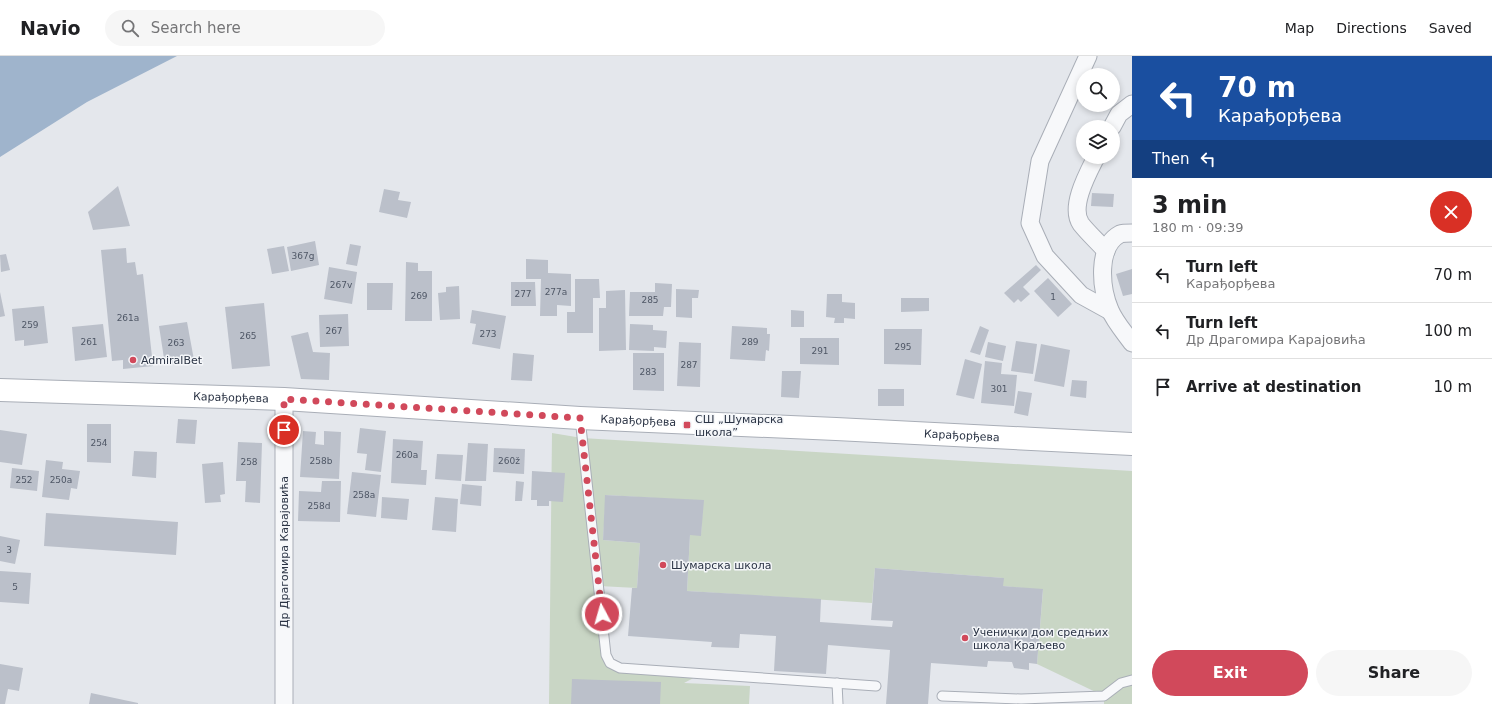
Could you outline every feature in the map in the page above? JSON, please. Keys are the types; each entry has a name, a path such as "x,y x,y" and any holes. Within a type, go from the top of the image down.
{"street":[{"path":"1088,56 1040,162 1030,223 1045,256 1081,295 1110,312"},
{"path":"1116,120 1119,114 1132,104"},
{"path":"1093,164 1084,182 1077,203 1077,214 1080,223 1106,251"},
{"path":"1132,233 1120,234 1108,246 1102,270 1105,295 1110,312 1132,343"},
{"name":"Карађорђева","path":"0,390 284,399 580,418 843,429 1132,444"},
{"name":"Др Драгомира Карајовића","path":"284,399 284,704"}],"lane":[{"path":"580,418 606,655 610,663 620,668 876,686"},
{"path":"942,696 1021,699 1104,696 1121,683 1132,680"},
{"path":"837,683 838,704"}],"green space":[{"path":"552,433 582,438 1132,471 1132,704 1104,704 1104,696 1037,664 1043,590 1003,586 1003,578 875,568 872,603 687,591 690,535 701,535 703,501 606,495 603,540 640,543 637,588 599,586 610,663 701,674 684,683 750,686 749,704 549,704"}],"water":[{"path":"0,56 177,56 87,102 0,157"}],"building":[{"path":"118,186 130,226 93,230 88,212"},
{"path":"384,189 400,192 398,200 411,202 407,218 379,212"},
{"path":"1092,193 1114,194 1113,207 1091,206"},
{"path":"315,241 319,265 291,271 287,247"},
{"path":"350,244 361,246 357,266 346,264"},
{"path":"284,246 289,271 272,274 267,249"},
{"path":"126,248 127,263 135,262 137,275 143,274 153,366 123,369 123,360 112,361 101,250"},
{"path":"6,254 10,270 1,272 0,255"},
{"path":"526,259 548,260 548,273 571,274 571,306 557,305 557,316 540,316 541,279 526,279"},
{"path":"406,262 418,263 418,271 432,271 432,321 405,321"},
{"path":"1036,265 1041,270 1023,287 1030,294 1021,302 1018,299 1014,303 1004,293"},
{"path":"329,267 357,272 352,304 324,299"},
{"path":"1132,269 1132,294 1123,296 1116,274"},
{"path":"1048,278 1072,304 1058,317 1034,291"},
{"path":"575,279 599,279 600,298 593,298 593,333 567,333 567,312 575,312"},
{"path":"511,282 535,282 536,306 511,306"},
{"path":"367,283 393,283 392,310 367,310"},
{"path":"655,283 672,284 671,307 664,307 663,316 629,316 630,292 655,292"},
{"path":"459,286 460,319 440,320 438,293 446,292 446,287"},
{"path":"676,289 699,290 698,298 692,298 692,318 676,317"},
{"path":"625,290 626,350 599,351 599,308 606,308 606,291"},
{"path":"0,292 5,316 0,317"},
{"path":"827,294 842,294 842,302 855,303 855,319 844,318 844,323 834,323 835,318 826,317"},
{"path":"901,298 929,298 929,311 901,312"},
{"path":"264,303 270,366 232,369 225,307"},
{"path":"44,306 48,343 24,346 24,340 15,341 12,309"},
{"path":"472,310 506,316 500,349 472,344 476,324 470,323"},
{"path":"791,310 804,311 804,327 791,327"},
{"path":"348,314 349,346 320,347 319,315"},
{"path":"187,322 194,360 165,365 159,326"},
{"path":"103,324 107,357 75,361 72,327"},
{"path":"630,324 653,325 653,330 667,331 666,348 654,347 654,351 629,350"},
{"path":"732,326 767,328 767,334 770,334 769,351 766,350 765,361 730,359"},
{"path":"980,326 989,330 980,355 970,352"},
{"path":"884,329 922,329 921,365 884,364"},
{"path":"308,332 313,352 330,353 329,380 301,379 291,336"},
{"path":"800,338 839,338 839,365 800,364"},
{"path":"1016,341 1037,344 1033,374 1011,371"},
{"path":"679,342 701,343 700,387 677,386"},
{"path":"988,342 1006,346 1003,361 985,357"},
{"path":"1041,344 1070,350 1064,387 1034,381"},
{"path":"513,353 534,355 532,381 511,380"},
{"path":"633,353 664,353 664,391 633,390"},
{"path":"965,359 982,364 974,399 956,395"},
{"path":"985,361 1002,363 1001,374 1017,375 1014,406 981,403"},
{"path":"782,371 801,371 799,398 781,397"},
{"path":"1072,380 1087,381 1086,398 1070,396"},
{"path":"878,389 904,389 904,406 878,406"},
{"path":"1018,391 1032,393 1028,416 1014,413"},
{"path":"178,419 197,420 195,444 176,443"},
{"path":"87,424 111,424 111,463 87,462"},
{"path":"360,428 386,431 381,472 365,470 367,454 357,453"},
{"path":"0,430 27,434 22,465 0,462"},
{"path":"303,431 316,432 315,444 324,445 324,431 341,432 339,479 300,477"},
{"path":"393,439 423,441 421,470 427,470 426,485 391,483"},
{"path":"238,442 262,443 260,503 245,502 246,481 236,481"},
{"path":"468,443 488,444 486,481 465,481"},
{"path":"494,448 525,449 524,474 493,472"},
{"path":"134,451 157,452 156,478 132,476"},
{"path":"437,454 463,455 461,481 435,479"},
{"path":"46,460 63,462 62,469 80,471 77,489 71,488 69,500 42,497"},
{"path":"223,462 225,494 220,495 221,502 205,503 202,464"},
{"path":"12,468 39,471 37,491 10,488"},
{"path":"532,471 565,473 563,502 549,501 549,506 537,506 537,500 531,500"},
{"path":"352,472 381,475 376,517 347,514"},
{"path":"322,481 341,481 340,522 298,521 299,491 321,492"},
{"path":"516,481 524,482 522,501 515,501"},
{"path":"462,484 482,486 481,506 460,504"},
{"path":"605,495 704,500 701,536 690,535 687,591 821,599 820,622 892,627 893,621 871,620 875,568 1004,578 1003,586 1043,589 1037,664 1029,663 1029,670 1014,668 1012,662 988,661 987,667 931,663 928,704 886,704 890,650 828,645 826,674 774,671 776,636 740,634 739,648 711,647 712,642 628,636 632,588 637,588 640,543 603,540"},
{"path":"382,497 409,499 407,520 381,518"},
{"path":"435,497 458,499 456,532 432,530"},
{"path":"46,513 178,522 176,555 44,546"},
{"path":"0,536 20,540 15,564 0,561"},
{"path":"0,571 31,573 29,604 0,602"},
{"path":"0,664 23,668 19,691 8,689 5,704 0,704"},
{"path":"572,679 661,682 660,704 571,704"},
{"path":"91,693 138,703 138,704 89,704"}],"place":[{"name":"AdmiralBet","path":"133,360"},
{"name":"СШ „Шумарска школа”","path":"687,425"},
{"name":"Шумарска школа","path":"663,565"},
{"name":"Ученички дом средњих школа Краљево","path":"965,638"}],"route":[{"path":"284,430 284,399 580,418 602,614"}]}
